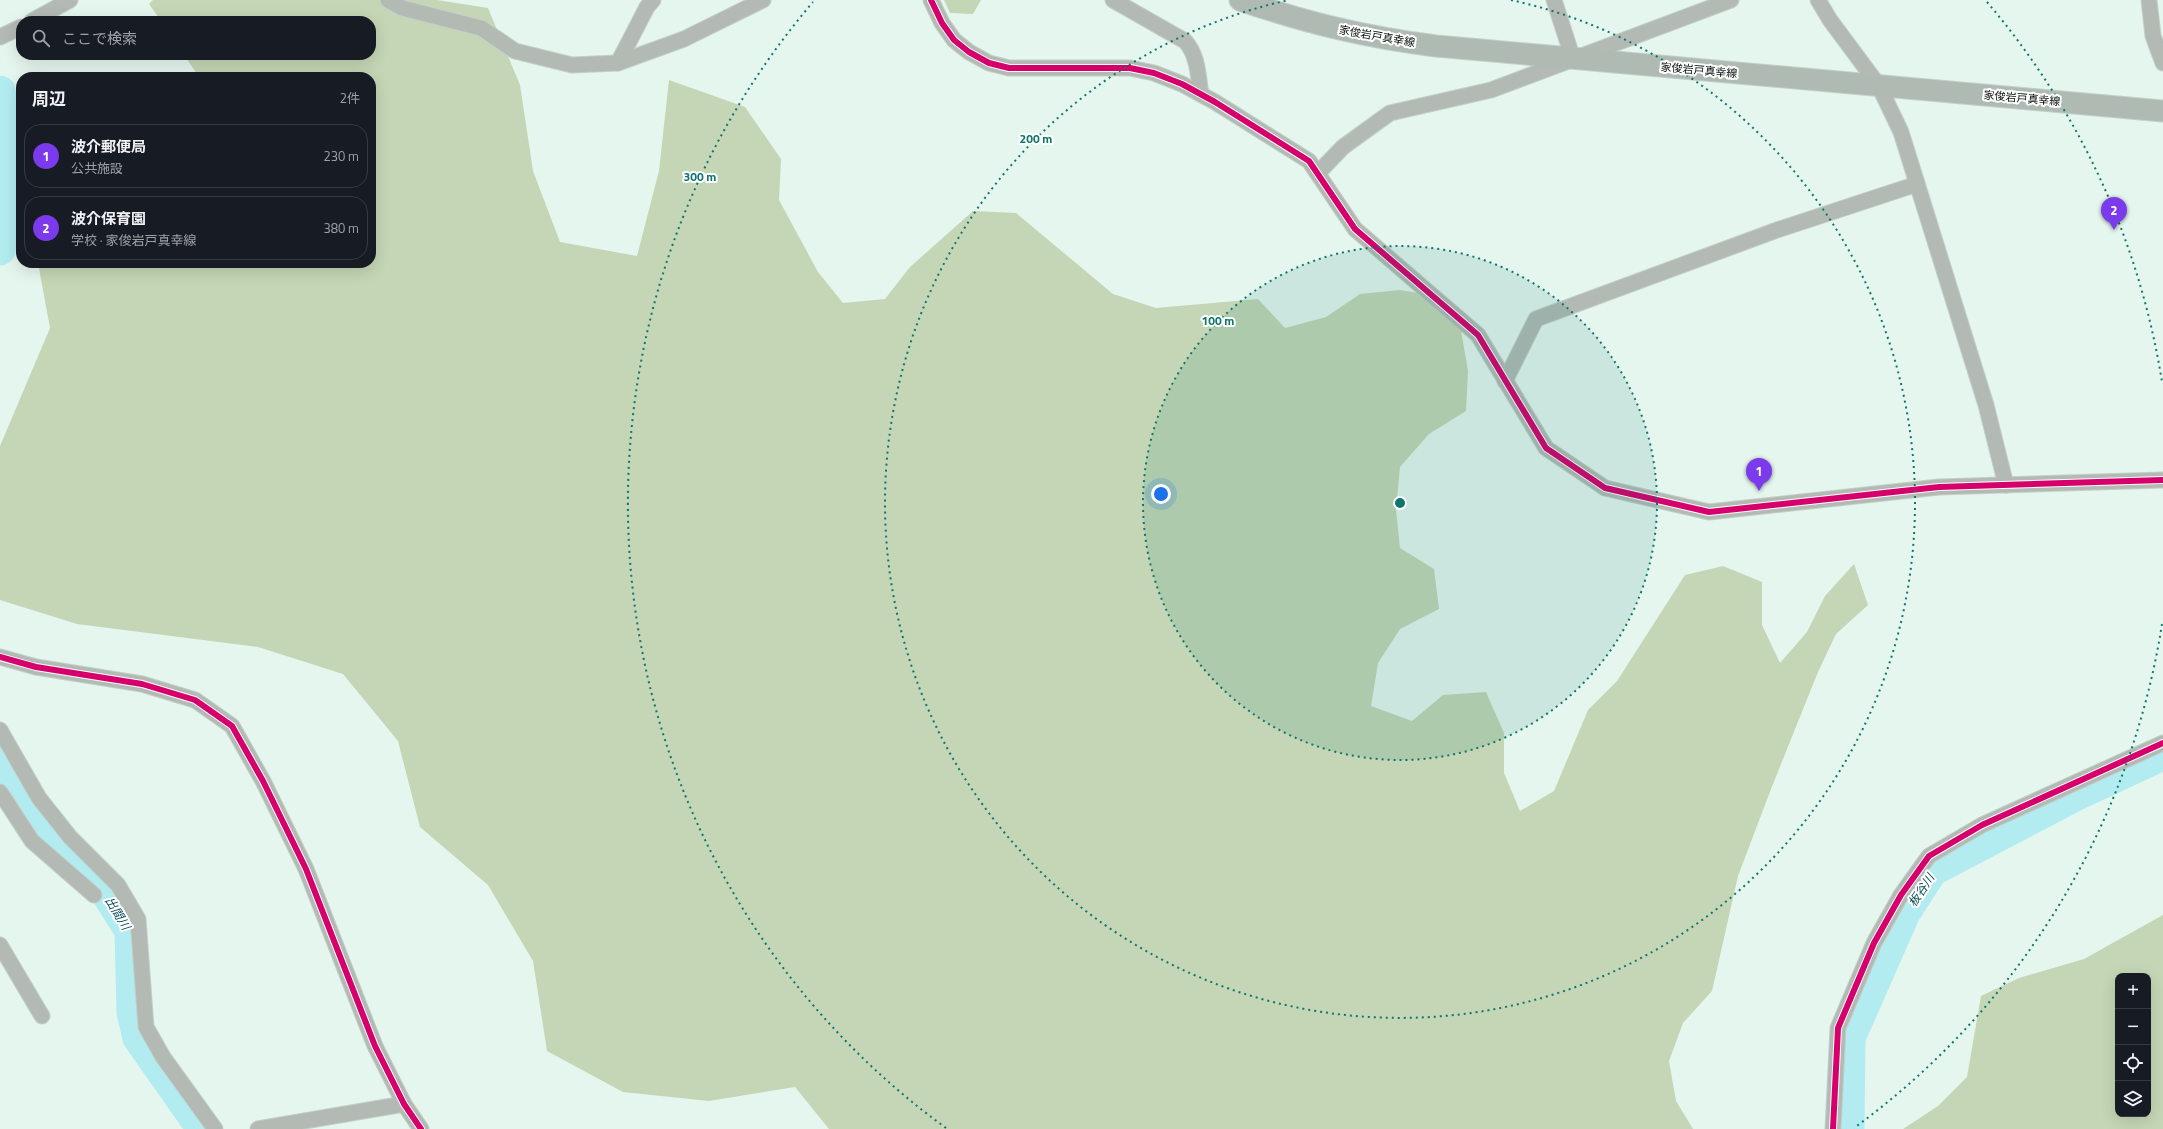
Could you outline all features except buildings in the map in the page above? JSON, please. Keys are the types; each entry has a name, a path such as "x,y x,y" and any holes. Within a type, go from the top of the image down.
{"main road":[{"name":"家俊岩戸真幸線","path":"1240,0 1336,30 1383,39 1573,59 2163,111"}],"street":[{"path":"41,16 70,0"},
{"path":"388,0 402,8 481,28 515,51 572,65 618,63 684,39 763,0"},
{"path":"618,63 647,7 653,0"},
{"path":"932,0 942,23 954,40 969,52 989,63 1016,68 1130,68 1154,73 1201,94 1309,160 1355,229 1478,335 1546,448 1605,488 1709,512 1939,487 2163,480"},
{"path":"1113,0 1185,41 1190,47 1196,63 1201,94"},
{"path":"1554,0 1573,59"},
{"path":"1318,173 1343,146 1390,113 1491,90 1731,0"},
{"path":"1818,0 1830,20 1879,86 1901,132 1986,405 2006,484"},
{"path":"2149,0 2153,36 2163,63"},
{"path":"2,36 16,29"},
{"path":"1505,381 1536,319 1777,230 1917,184"},
{"path":"0,657 36,667 142,684 195,700 232,726 263,781 306,869 375,1046 404,1104 421,1129"},
{"path":"0,730 39,798 70,837 118,885 138,919 146,1027 163,1056 214,1129"},
{"path":"1833,1129 1838,1028 1874,943 1901,895 1929,856 1982,825 2163,743"},
{"path":"0,792 32,841 94,895"},
{"path":"0,945 42,1016"},
{"path":"258,1129 404,1104"}],"green space":[{"path":"153,0 437,0 488,8 520,85 533,171 560,242 637,256 659,171 669,80 745,107 781,159 779,200 818,272 843,303 885,299 910,267 973,211 1016,213 1113,294 1156,308 1258,299 1285,328 1326,317 1360,294 1400,290 1441,297 1461,330 1468,371 1466,411 1429,434 1400,467 1396,510 1400,548 1434,569 1439,609 1400,629 1378,663 1371,706 1412,721 1443,695 1486,692 1504,733 1504,773 1520,811 1554,791 1588,710 1617,681 1685,575 1723,566 1762,582 1762,625 1780,663 1807,632 1825,596 1854,564 1868,605 1836,634 1818,672 1738,876 1712,991 1683,1023 1669,1061 1676,1101 1693,1129 829,1129 795,1087 709,1101 623,1092 547,1051 533,961 488,885 420,827 398,741 343,674 258,647 77,624 0,600 0,446 50,328 39,268 376,268 376,72 196,72 187,60 376,60 376,16 157,16 149,4"},
{"path":"944,0 981,0 973,14 950,13"},
{"path":"2163,915 2163,1129 1903,1129 1938,1106 1967,1077 1981,996 2019,978 2084,959"}],"waterway":[{"name":"出間川","path":"0,91 3,108 7,208 0,250"},
{"name":"板谷川","path":"1849,1129 1850,1038 1905,913 1932,871 2075,796 2163,755"},
{"name":"出間川","path":"0,762 11,781 40,819 96,877 130,931 132,1012 138,1038 202,1129"}],"cycle path":[{"path":"931,0 942,23 954,40 969,52 989,63 1009,68 1130,68 1154,73 1182,84 1215,102 1309,161 1355,229 1478,335 1546,448 1605,488 1709,512 1939,487 2163,480"},
{"path":"0,657 36,667 142,684 195,700 232,726 263,781 306,869 375,1046 404,1104 421,1129"},
{"path":"1833,1129 1838,1028 1874,943 1901,895 1929,856 1982,825 2163,743"}],"place":[{"name":"波介保育園","path":"2114,230"},
{"name":"波介郵便局","path":"1759,491"}]}
